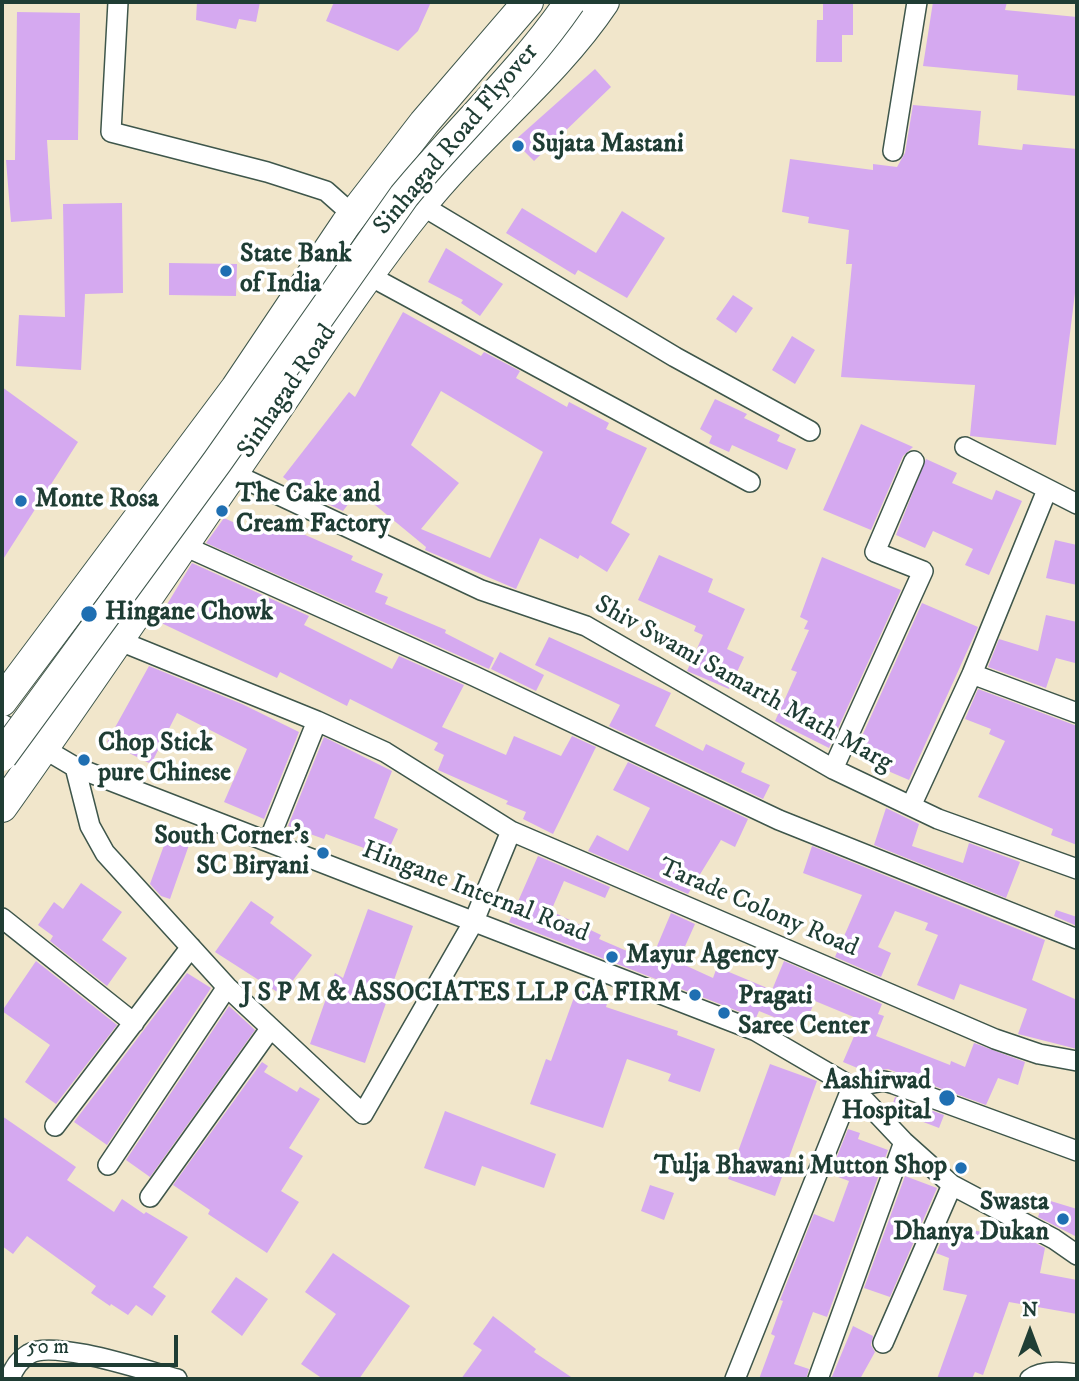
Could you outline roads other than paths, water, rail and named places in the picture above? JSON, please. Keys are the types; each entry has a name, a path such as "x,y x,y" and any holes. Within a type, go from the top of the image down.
{"main road":[{"name":"Sinhagad Road","path":"2,701 236,388 353,215 424,123 528,2"},
{"name":"Sinhagad Road Flyover","path":"2,725 256,380 363,224 519,42 545,2"},
{"name":"Sinhagad Road Flyover","path":"2,756 217,462 404,196 438,155 499,92 570,2"},
{"name":"Sinhagad Road","path":"2,807 120,641 182,545 368,275 421,205 531,90 604,2"}],"street":[{"path":"118,2 111,132 267,172 326,191 353,215"},
{"path":"893,151 917,2"},
{"path":"421,205 652,343 810,431"},
{"path":"368,275 750,482"},
{"path":"965,447 1077,504"},
{"path":"833,769 923,570 875,552 914,461"},
{"name":"Shiv Swami Samarth Math Marg","path":"232,473 481,590 586,626 833,769 911,806 1077,869"},
{"path":"911,806 972,674 1047,490"},
{"path":"182,545 536,704 779,820 1077,939"},
{"name":"Tarade Colony Road","path":"120,641 317,721 385,752 511,831 995,1039 1039,1054 1077,1061"},
{"path":"972,674 1077,713"},
{"path":"269,840 317,721"},
{"name":"Hingane Internal Road","path":"2,725 75,767 756,1031 852,1087 904,1142 952,1185 1054,1239 1077,1255"},
{"path":"75,767 90,826 105,853 270,1030 363,1114 474,920 511,831"},
{"path":"2,918 134,1023"},
{"path":"55,1126 191,947"},
{"path":"108,1165 228,987"},
{"path":"150,1197 270,1030"},
{"path":"735,1379 852,1087 884,1081 1077,1151"},
{"path":"818,1379 904,1142"},
{"path":"883,1343 952,1185"},
{"path":"9,1379 14,1367 30,1352 63,1349 177,1379"},
{"path":"1030,1379 1034,1375 1064,1372 1077,1374"}],"place":[{"name":"Sujata Mastani","path":"518,146"},
{"name":"State Bank of India","path":"226,271"},
{"name":"Monte Rosa","path":"21,501"},
{"name":"The Cake and Cream Factory","path":"222,511"},
{"name":"Hingane Chowk","path":"89,614"},
{"name":"Chop Stick pure Chinese","path":"84,760"},
{"name":"South Corner's SC Biryani","path":"323,853"},
{"name":"Mayur Agency","path":"612,957"},
{"name":"J S P M & ASSOCIATES LLP CA FIRM","path":"695,995"},
{"name":"Pragati Saree Center","path":"724,1013"},
{"name":"Aashirwad Hospital","path":"947,1098"},
{"name":"Tulja Bhawani Mutton Shop","path":"961,1168"},
{"name":"Swasta Dhanya Dukan","path":"1063,1219"}]}
